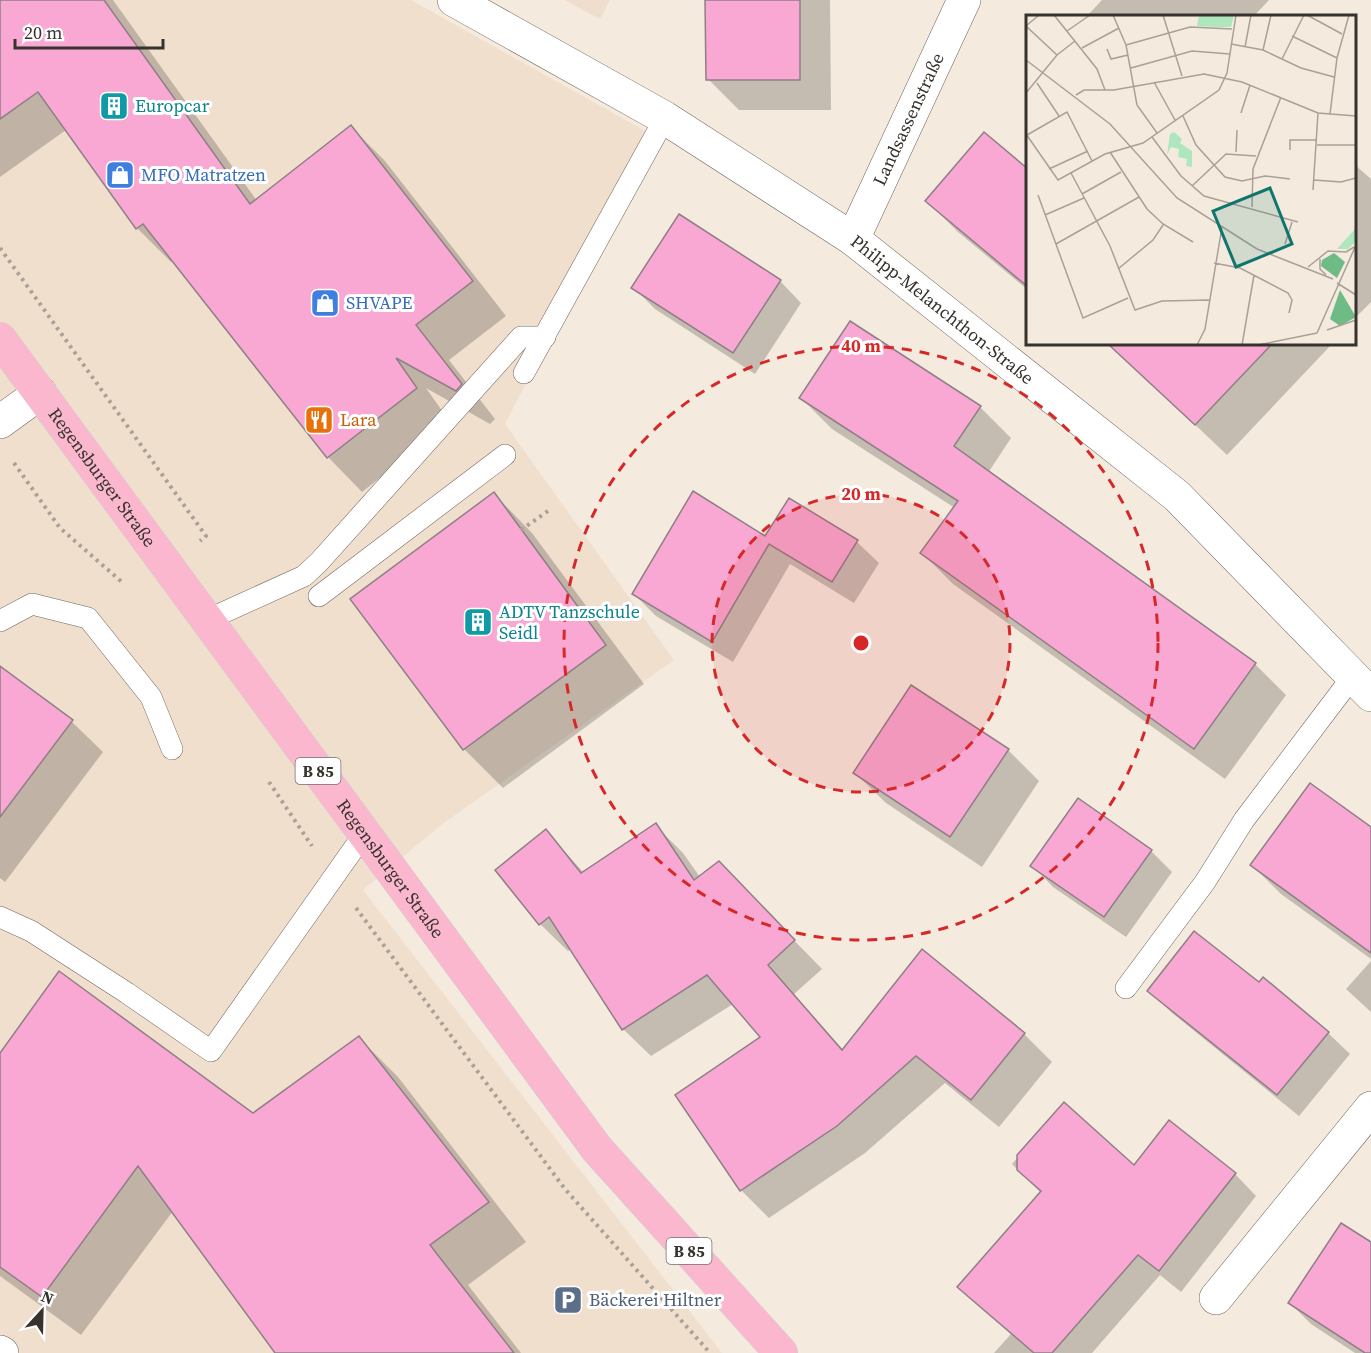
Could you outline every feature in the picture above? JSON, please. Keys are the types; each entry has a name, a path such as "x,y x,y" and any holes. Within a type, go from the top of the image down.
{"main road":[{"name":"Regensburger Straße","path":"0,339 597,1149 781,1353"}],"street":[{"name":"Philipp-Melanchthon-Straße","path":"454,0 665,118 853,239 1177,496 1362,685"},
{"name":"Landsassenstraße","path":"853,239 963,0"},
{"path":"0,422 40,393"},
{"path":"1216,1298 1371,1108"}],"lane":[{"path":"524,373 665,118"},
{"path":"207,620 304,576 521,337 545,337"},
{"path":"319,596 505,455"},
{"path":"0,621 32,604 88,618 151,697 172,749"},
{"path":"1126,988 1205,882 1244,820 1362,685"},
{"path":"0,917 31,931 211,1051 364,834"}],"path":[{"path":"0,248 206,536"},
{"path":"521,530 548,511"}],"shaded area":[{"path":"0,0 411,0 654,136 505,424 674,660 441,825 363,890 722,1353 0,1353"},
{"path":"564,0 610,0 600,19"}],"building":[{"name":"SHVAPE","path":"0,0 104,0 250,204 351,125 473,281 416,325 462,384 456,391 396,358 417,388 327,458 143,224 136,229 38,92 0,119"},
{"path":"705,0 800,0 800,80 706,80"},
{"path":"984,132 1026,167 1026,285 925,201"},
{"path":"679,214 781,280 733,353 631,288"},
{"path":"850,321 981,406 954,446 1256,663 1194,749 920,553 958,501 799,398"},
{"path":"1109,345 1271,345 1195,425"},
{"path":"693,491 765,536 789,498 858,540 832,582 769,544 712,642 632,594"},
{"name":"ADTV Tanzschule Seidl","path":"494,492 606,645 463,750 350,599"},
{"path":"0,666 73,720 0,817"},
{"path":"911,685 1009,749 950,837 853,773"},
{"path":"1310,783 1371,827 1371,953 1250,865"},
{"path":"1078,798 1152,850 1104,917 1030,866"},
{"path":"656,823 694,880 719,861 795,940 768,965 842,1050 922,949 1025,1033 971,1100 916,1056 837,1126 740,1191 675,1095 760,1037 707,975 622,1030 549,917 539,925 495,870 546,829 581,873"},
{"path":"1194,931 1259,982 1263,977 1329,1032 1277,1095 1147,991"},
{"path":"59,971 253,1113 359,1036 489,1202 430,1245 514,1353 275,1353 138,1166 42,1297 0,1267 0,1053"},
{"path":"1064,1102 1134,1165 1169,1120 1236,1173 1159,1271 1138,1255 1052,1353 1034,1353 957,1287 1041,1191 1017,1170 1017,1155"},
{"path":"1341,1223 1371,1242 1371,1353 1365,1353 1288,1303"}],"place":[{"name":"Europcar","path":"114,106"},
{"name":"MFO Matratzen","path":"120,175"},
{"name":"SHVAPE","path":"325,303"},
{"name":"Lara","path":"319,420"},
{"name":"ADTV Tanzschule Seidl","path":"478,622"},
{"name":"Bäckerei Hiltner","path":"568,1300"}]}
